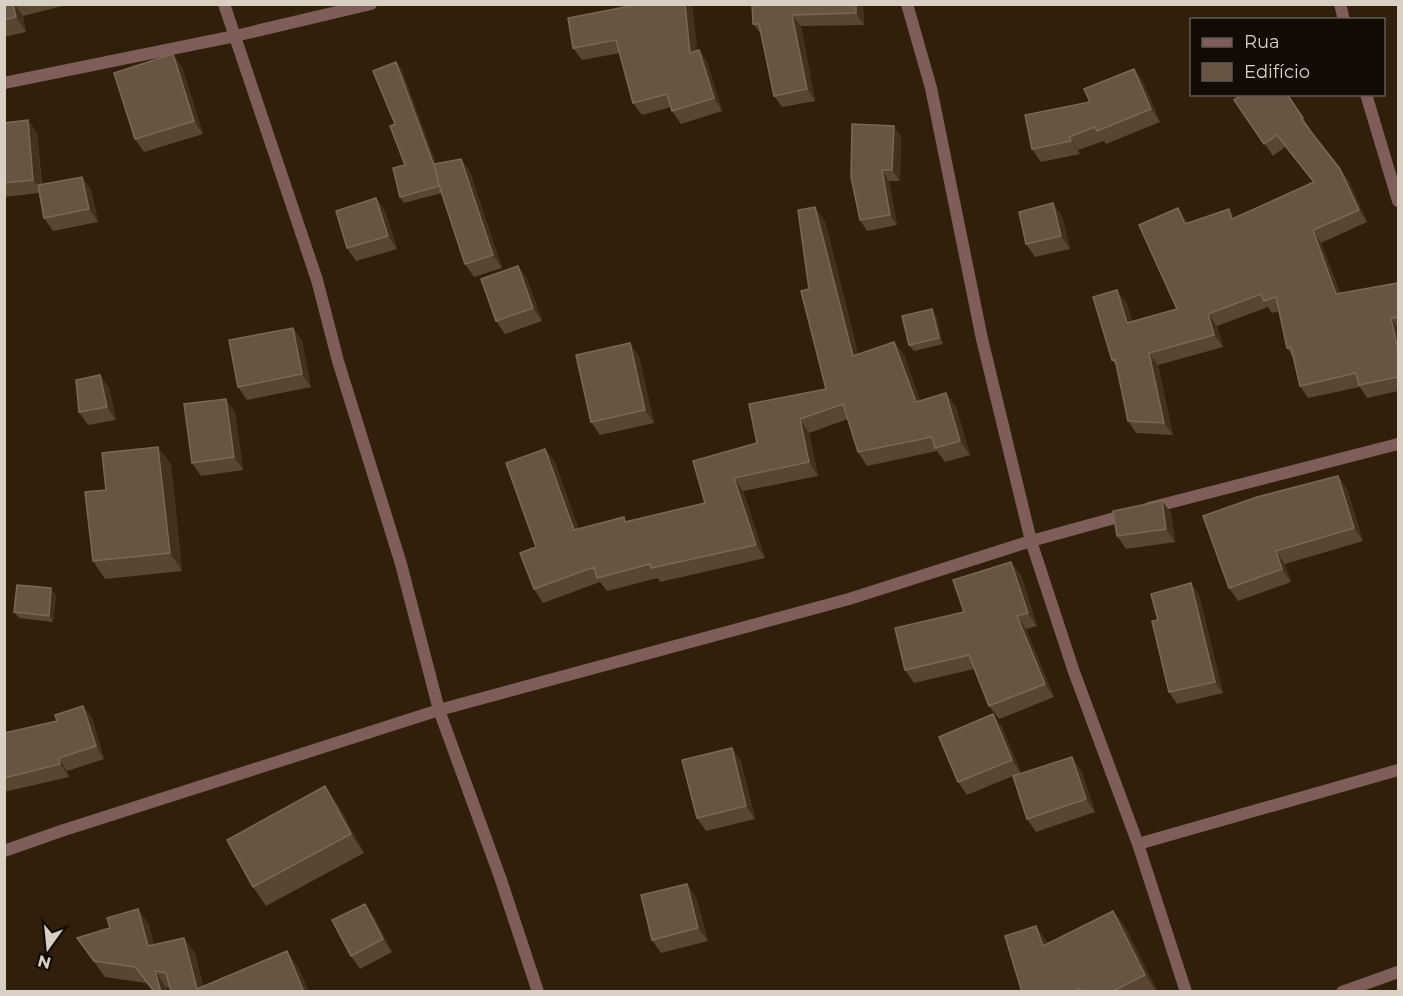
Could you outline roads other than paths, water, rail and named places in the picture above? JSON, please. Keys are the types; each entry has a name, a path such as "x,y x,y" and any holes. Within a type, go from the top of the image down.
{"street":[{"path":"224,4 317,280 338,361 401,564 439,710 500,877 538,992"},
{"path":"4,83 236,36 371,4"},
{"path":"906,4 931,88 982,339 1031,541 1074,672 1138,844 1186,992"},
{"path":"1367,96 1398,201"},
{"path":"4,851 72,827 439,710 849,598 1031,541 1398,444"},
{"path":"1138,844 1398,771"},
{"path":"1342,992 1398,972"}]}
